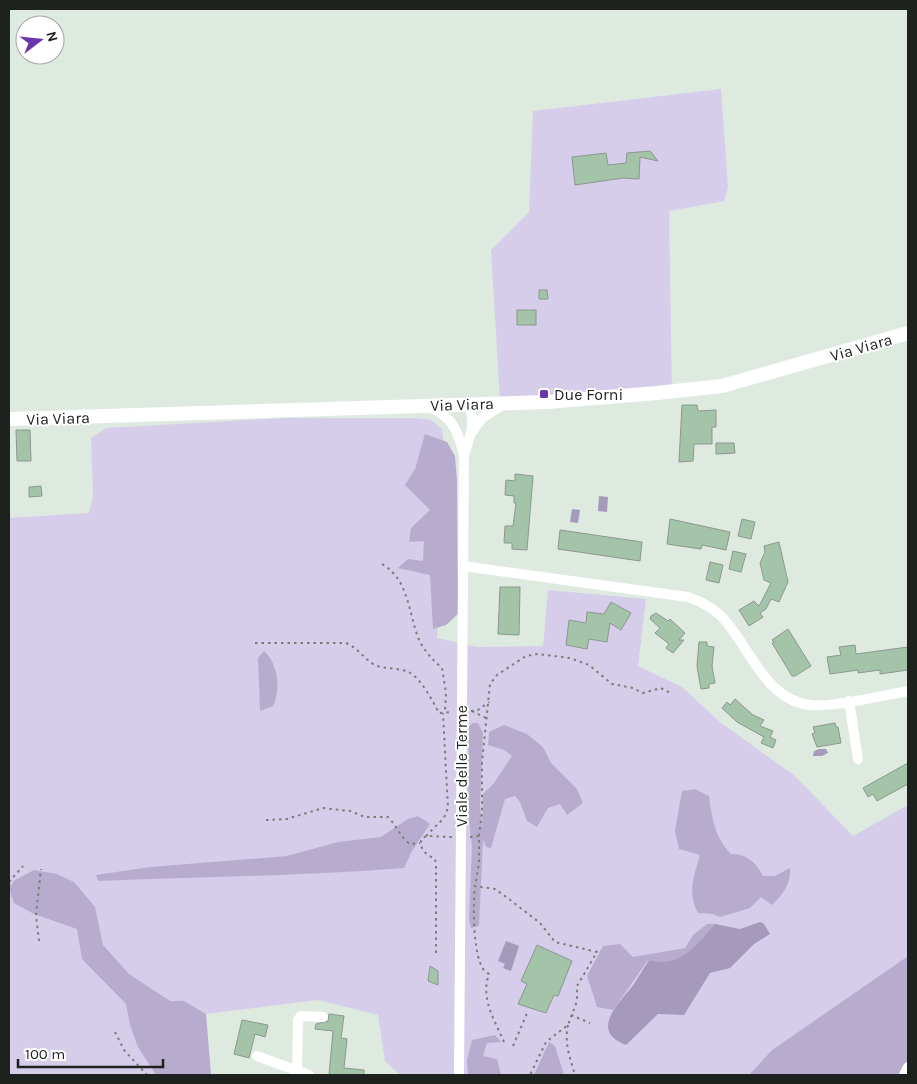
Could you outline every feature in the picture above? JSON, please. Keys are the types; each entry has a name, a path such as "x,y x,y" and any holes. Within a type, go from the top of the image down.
{"main road":[{"name":"Via Viara","path":"9,419 547,402 722,386 908,333"}],"street":[{"name":"Viale delle Terme","path":"471,433 482,418 505,403"},
{"name":"Viale delle Terme","path":"464,404 472,415 471,433 464,456"},
{"path":"422,405 442,412 452,423 464,404"},
{"name":"Viale delle Terme","path":"452,423 464,456 459,1075"},
{"path":"463,566 667,592 706,604 721,616 765,678 788,698 808,705 908,692"},
{"path":"849,701 858,759"},
{"path":"297,1073 298,1020 301,1016 307,1015 323,1017"},
{"path":"257,1056 297,1073 310,1075"},
{"path":"904,1075 908,1068"}],"path":[{"path":"266,820 287,819 323,808 336,808 365,816 388,817 396,825 401,837 410,844 420,843 444,818 448,808 444,712 446,693 442,668 430,658 420,641 406,594 399,580 391,569 382,564"},
{"path":"255,643 346,643 357,648 364,657 377,665 411,673 429,695 439,713 454,712"},
{"path":"504,1042 490,1011 485,985 488,974 481,967 474,915 482,812 482,762 488,719 490,684 497,675 526,656 538,654 570,658 589,665 612,684 633,688 643,693 660,688 670,693"},
{"path":"462,711 478,710 489,702"},
{"path":"471,711 488,719"},
{"path":"468,837 479,836"},
{"path":"425,837 460,837"},
{"path":"420,843 423,851 435,859 436,864 436,953"},
{"path":"9,882 23,866"},
{"path":"39,941 36,915 41,869"},
{"path":"475,886 495,889 540,923 555,942 597,952 578,986 577,1001 571,1015 566,1036 567,1052 575,1075"},
{"path":"513,1046 528,1010"},
{"path":"571,1015 590,1023"},
{"path":"530,1075 546,1042 568,1025"},
{"path":"115,1032 124,1050 147,1075"}],"shaded area":[{"path":"721,89 728,188 724,201 669,211 672,396 500,400 491,250 529,212 533,111"},
{"path":"285,418 415,418 431,420 442,429 446,456 437,638 478,647 543,646 548,590 646,599 638,666 682,687 720,722 795,776 853,836 908,805 908,956 772,1050 749,1075 400,1075 385,1061 378,1015 318,1000 206,1014 211,1075 9,1075 9,518 89,513 93,496 91,438 106,428"},
{"path":"425,434 447,442 455,456 457,480 458,614 446,625 433,629 430,575 398,568 408,559 423,561 424,541 409,542 411,528 430,510 405,485 415,469"},
{"path":"599,496 608,497 607,512 598,511"},
{"path":"572,509 580,510 578,523 570,522"},
{"path":"264,651 269,656 275,669 277,692 273,706 260,711 258,658"},
{"path":"473,723 478,723 483,733 480,804 482,828 483,794 494,783 512,756 504,750 488,745 489,732 504,725 527,734 543,747 551,763 577,789 583,803 567,815 560,804 548,808 537,827 527,821 520,802 515,796 505,799 491,848 486,847 483,840 479,926 471,928 469,919 472,846 468,812 469,726"},
{"path":"826,749 828,753 822,756 813,756 814,751"},
{"path":"695,789 709,796 713,820 718,834 731,854 746,857 757,867 763,876 775,876 790,868 786,888 772,905 761,897 750,908 720,917 713,914 698,913 692,891 700,855 679,849 675,831 682,791"},
{"path":"418,816 430,824 412,851 404,868 290,875 98,881 96,875 150,867 287,856 338,842 381,837 408,819"},
{"path":"34,870 57,874 74,882 95,907 103,945 129,974 170,1001 184,1001 206,1014 211,1075 156,1075 138,1047 130,1025 126,1004 82,959 77,929 34,914 14,903 9,888 15,880"},
{"path":"760,922 764,924 770,934 754,944 730,968 710,973 684,1015 658,1014 626,1045 615,1039 609,1032 610,1016 649,960 660,962 679,958 694,947 715,924 740,929"},
{"path":"707,924 715,924 694,947 678,958 660,962 648,960 613,1010 597,1007 587,976 603,946 620,944 633,957 685,948 693,935"},
{"path":"506,941 519,946 511,971 503,968 505,964 498,961"},
{"path":"908,956 908,1061 899,1075 749,1075 772,1050"},
{"path":"495,1035 501,1042 487,1043 483,1056 497,1059 501,1075 468,1075 467,1060 472,1040"},
{"path":"549,1042 555,1046 564,1075 534,1075"}],"building":[{"path":"650,151 658,161 640,157 639,179 623,178 575,185 572,157 606,153 608,165 626,163 627,153"},
{"path":"539,290 547,290 548,299 539,299"},
{"path":"517,310 536,310 536,325 517,325"},
{"path":"682,405 697,405 698,411 716,410 716,427 712,427 712,444 694,444 693,461 679,462"},
{"path":"16,430 30,430 31,461 17,461"},
{"path":"716,443 734,443 735,453 716,454"},
{"path":"515,474 533,476 527,550 512,549 512,543 504,543 505,526 513,526 516,503 514,503 514,496 505,495 506,480 515,481"},
{"path":"41,486 42,496 29,497 29,487"},
{"path":"670,519 730,532 726,550 702,545 701,549 667,544"},
{"path":"742,519 755,522 751,539 738,536"},
{"path":"560,530 642,542 640,561 558,549"},
{"path":"779,542 788,582 779,602 771,599 766,609 760,613 763,617 749,626 739,610 754,601 759,606 771,583 764,580 760,563 765,552 764,546"},
{"path":"733,551 746,554 741,572 729,569"},
{"path":"710,562 723,565 719,583 706,580"},
{"path":"500,587 520,587 519,635 498,634"},
{"path":"611,602 631,613 621,630 610,623 607,642 589,639 587,649 566,645 569,620 586,623 587,612 604,614"},
{"path":"656,613 668,621 670,619 685,633 679,640 684,640 673,653 666,648 669,644 655,633 660,628 650,619"},
{"path":"788,629 811,666 795,676 792,676 772,643 774,642 772,640"},
{"path":"699,642 707,642 707,646 714,647 712,666 715,683 709,684 709,688 701,689 697,666"},
{"path":"855,645 856,654 908,647 908,670 880,674 880,670 858,673 858,670 830,674 827,657 841,655 839,647"},
{"path":"735,699 753,715 764,720 760,726 773,731 770,737 776,740 773,748 761,743 764,737 737,722 722,708 727,702 730,705"},
{"path":"835,723 836,727 838,727 841,743 817,747 812,734 815,733 813,727"},
{"path":"908,763 908,784 877,801 873,794 868,797 863,788"},
{"path":"537,945 572,961 558,996 554,995 546,1013 518,1004 527,984 521,981"},
{"path":"430,966 438,971 438,985 428,981"},
{"path":"329,1014 344,1016 341,1038 347,1039 344,1068 364,1070 364,1075 329,1075 333,1031 315,1029 316,1024 328,1021"},
{"path":"242,1020 268,1025 265,1037 255,1034 249,1058 234,1054"}],"place":[{"name":"Due Forni","path":"544,394"}]}
